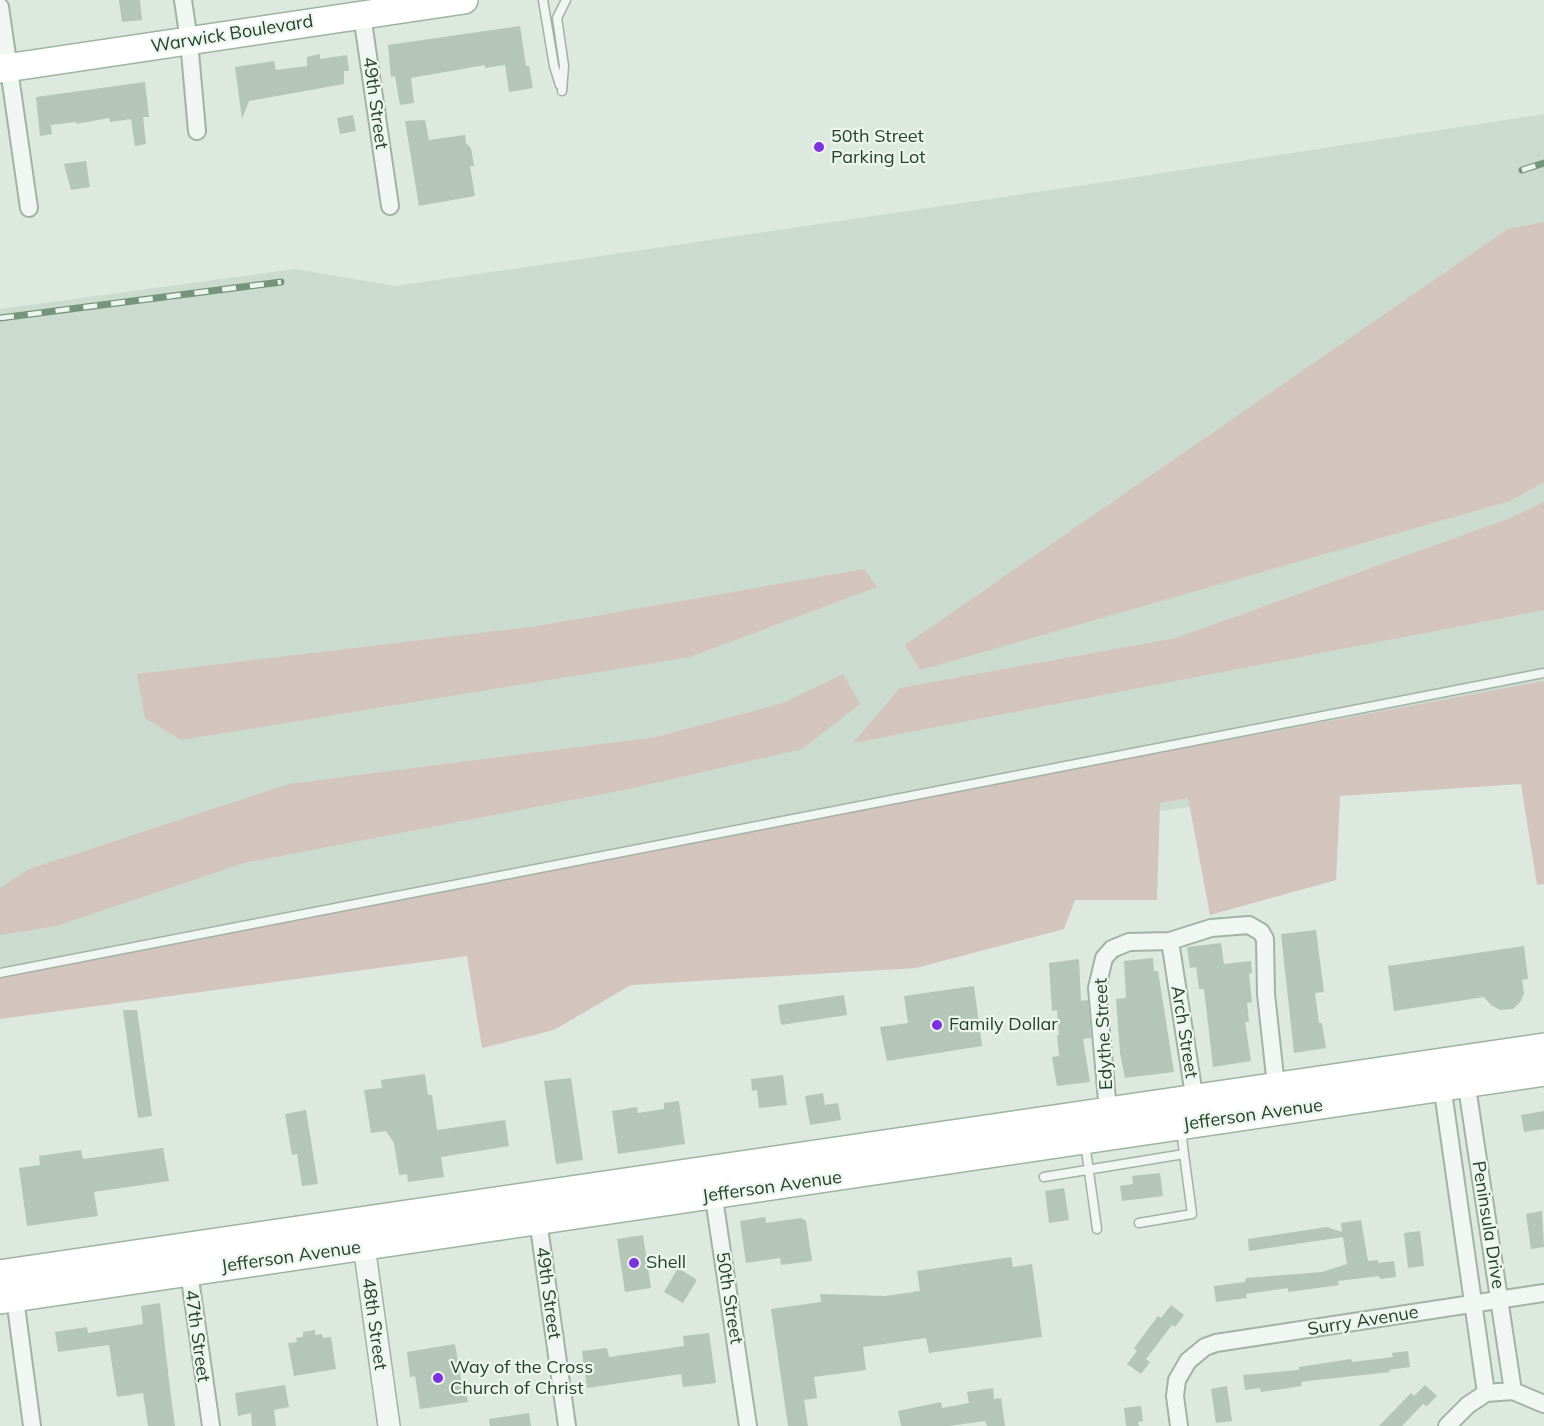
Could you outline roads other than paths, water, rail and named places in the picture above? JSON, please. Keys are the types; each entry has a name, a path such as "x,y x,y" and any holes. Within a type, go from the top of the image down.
{"main road":[{"name":"Warwick Boulevard","path":"5,68 189,41 361,7 464,0"},
{"name":"Jefferson Avenue","path":"1007,1139 1085,1139 1191,1116 1453,1073 1544,1047"},
{"name":"Jefferson Avenue","path":"7,1286 1007,1139 1108,1111 1191,1116 1276,1086 1453,1073 1544,1072"}],"street":[{"path":"183,0 197,131"},
{"path":"0,7 5,68 29,208"},
{"name":"49th Street","path":"361,7 390,206"},
{"name":"Edythe Street","path":"1108,1111 1097,988 1104,958 1112,949 1129,942 1170,941 1211,928 1249,925 1262,932 1265,939 1266,994 1276,1086"},
{"name":"Arch Street","path":"1170,941 1191,1116"},
{"name":"Peninsula Drive","path":"1453,1073 1500,1299 1513,1391"},
{"name":"Peninsula Drive","path":"1453,1073 1473,1304 1486,1393"},
{"name":"50th Street","path":"712,1182 748,1426"},
{"name":"49th Street","path":"536,1208 567,1426"},
{"name":"48th Street","path":"362,1234 389,1426"},
{"name":"47th Street","path":"187,1260 211,1426"},
{"path":"7,1286 32,1426"},
{"name":"Surry Avenue","path":"1179,1426 1175,1396 1177,1380 1188,1361 1205,1347 1216,1343 1544,1293"},
{"path":"1447,1426 1468,1405 1486,1393 1513,1391 1544,1404"}],"lane":[{"path":"543,0 554,66 562,91 564,66 557,18 566,0"},
{"path":"0,973 1544,673"},
{"path":"1139,1223 1191,1214 1185,1154 1191,1116"},
{"path":"1085,1139 1087,1170 1097,1229"},
{"path":"1044,1177 1185,1154"}],"railway":[{"path":"1522,170 1544,163"},
{"path":"0,318 281,282"}],"place":[{"name":"50th Street Parking Lot","path":"819,147"},
{"name":"Family Dollar","path":"937,1025"},
{"name":"Shell","path":"634,1263"},
{"name":"Way of the Cross Church of Christ","path":"438,1378"}]}
